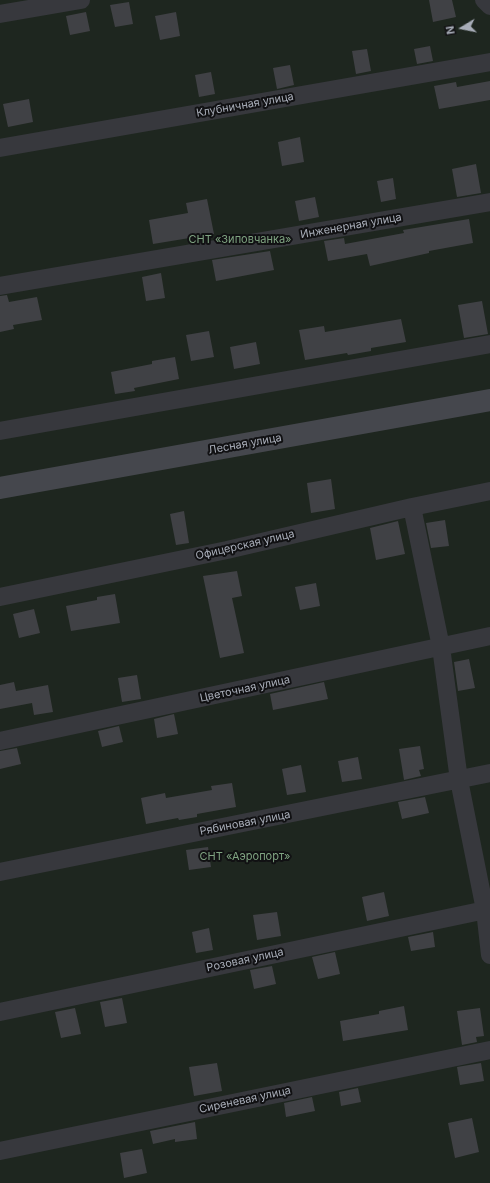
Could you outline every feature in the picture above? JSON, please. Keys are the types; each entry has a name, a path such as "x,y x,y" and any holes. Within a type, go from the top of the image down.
{"street":[{"path":"0,14 81,0"},
{"path":"484,0 490,6"},
{"name":"Клубничная улица","path":"0,148 490,62"},
{"name":"Инженерная улица","path":"0,286 490,202"},
{"path":"0,431 490,344"},
{"name":"Лесная улица","path":"0,488 490,400"},
{"name":"Офицерская улица","path":"0,596 227,550 412,507 490,491"},
{"path":"412,507 441,647 459,780 488,909 490,955"},
{"name":"Цветочная улица","path":"0,741 490,636"},
{"name":"Рябиновая улица","path":"0,872 490,773"},
{"name":"Розовая улица","path":"0,1012 488,909"},
{"name":"Сиреневая улица","path":"0,1151 490,1050"}],"green space":[{"path":"0,0 490,0 490,1183 0,1183"}],"building":[{"path":"429,0 452,0 456,17 433,22"},
{"path":"129,2 133,24 115,27 110,5"},
{"path":"86,12 90,31 70,35 66,16"},
{"path":"176,12 180,36 160,40 155,16"},
{"path":"430,46 433,61 417,64 414,49"},
{"path":"367,49 371,71 356,74 352,51"},
{"path":"290,65 294,85 277,89 273,68"},
{"path":"211,72 215,94 199,97 195,75"},
{"path":"490,81 490,100 439,109 434,86 456,82 457,87"},
{"path":"29,99 33,122 8,127 3,104"},
{"path":"300,137 304,162 282,166 278,142"},
{"path":"476,164 481,193 457,197 452,169"},
{"path":"393,178 396,199 381,202 377,181"},
{"path":"315,197 319,217 299,221 295,201"},
{"path":"207,199 214,234 153,244 149,220 188,213 186,203"},
{"path":"469,219 473,243 429,251 429,253 370,266 367,254 328,261 324,241 344,238 345,244 404,233 403,230"},
{"path":"270,251 274,270 216,281 212,260"},
{"path":"161,273 165,298 146,301 142,277"},
{"path":"7,295 9,302 37,297 42,320 13,325 14,329 0,332 0,296"},
{"path":"482,301 488,334 464,338 458,305"},
{"path":"401,319 406,342 371,348 371,351 348,355 347,353 305,360 299,330 324,326 325,332"},
{"path":"209,331 214,357 191,361 186,335"},
{"path":"256,342 260,364 234,369 230,347"},
{"path":"175,357 179,379 134,388 135,391 115,394 111,372 152,364 152,361"},
{"path":"331,479 335,509 311,513 307,483"},
{"path":"184,511 189,543 176,545 170,514"},
{"path":"445,520 449,546 431,548 426,523"},
{"path":"398,521 405,554 376,560 370,528"},
{"path":"237,571 242,596 232,598 244,653 220,658 203,576"},
{"path":"316,583 320,606 300,610 295,587"},
{"path":"115,594 120,623 71,631 66,606 97,600 97,597"},
{"path":"34,609 40,633 19,638 13,614"},
{"path":"469,659 475,688 458,691 454,662"},
{"path":"137,675 141,699 122,702 118,678"},
{"path":"14,682 16,691 48,685 53,712 34,715 32,703 0,709 0,685"},
{"path":"324,682 328,699 273,710 270,694"},
{"path":"174,714 178,734 157,738 154,719"},
{"path":"119,726 123,742 102,747 98,731"},
{"path":"420,746 424,769 419,770 421,776 404,780 399,749"},
{"path":"17,748 21,764 0,769 0,751"},
{"path":"358,757 362,779 342,782 338,761"},
{"path":"301,765 306,792 287,795 282,769"},
{"path":"232,783 236,807 197,814 197,817 179,820 178,818 146,824 141,798 165,793 166,798 212,790 211,786"},
{"path":"425,797 429,813 402,819 398,802"},
{"path":"208,847 211,867 189,870 186,850"},
{"path":"384,892 389,916 367,921 362,897"},
{"path":"277,912 281,936 257,940 253,915"},
{"path":"209,928 213,950 196,953 192,932"},
{"path":"433,932 435,947 411,951 408,937"},
{"path":"335,952 340,974 318,979 312,957"},
{"path":"272,966 276,984 254,989 250,970"},
{"path":"122,998 127,1023 105,1027 100,1002"},
{"path":"404,1006 408,1030 343,1041 340,1021 379,1014 379,1011"},
{"path":"75,1008 81,1034 61,1038 55,1012"},
{"path":"480,1008 484,1036 476,1037 477,1042 462,1045 457,1011"},
{"path":"217,1063 222,1091 194,1096 189,1067"},
{"path":"481,1063 484,1081 460,1085 457,1067"},
{"path":"358,1088 361,1102 341,1106 339,1092"},
{"path":"312,1097 315,1111 286,1117 284,1103"},
{"path":"472,1118 479,1152 455,1158 448,1123"},
{"path":"195,1122 197,1139 175,1142 175,1139 153,1144 150,1131"},
{"path":"142,1149 147,1173 124,1178 120,1153"}],"park label":[{"name":"СНТ «Зиповчанка»","path":"240,240"},
{"name":"СНТ «Аэропорт»","path":"245,857"}]}
